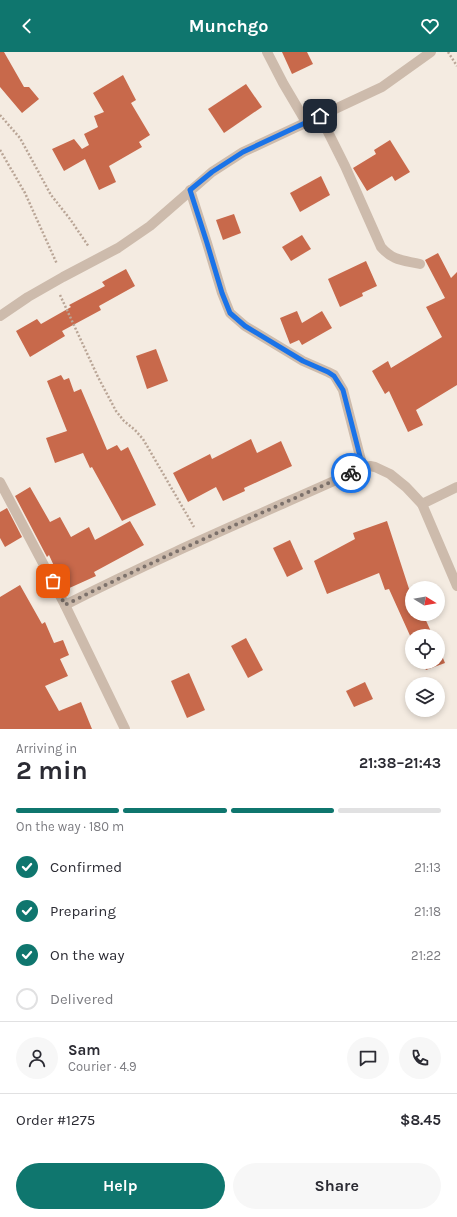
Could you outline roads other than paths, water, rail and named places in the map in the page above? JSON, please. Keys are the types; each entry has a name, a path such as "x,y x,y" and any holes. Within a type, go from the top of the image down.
{"street":[{"path":"267,52 306,122"},
{"path":"0,316 54,282 118,248 150,226 212,172 243,152 382,87 431,52"},
{"path":"320,116 345,166 381,246 387,254 395,259 420,264"},
{"path":"190,190 222,293 230,313 245,326 303,361 334,376 343,390 363,468"},
{"path":"65,605 201,540 363,468 375,466 390,474 406,487 422,504 457,586"},
{"path":"0,482 65,605 125,729"},
{"path":"422,504 457,487"}]}
